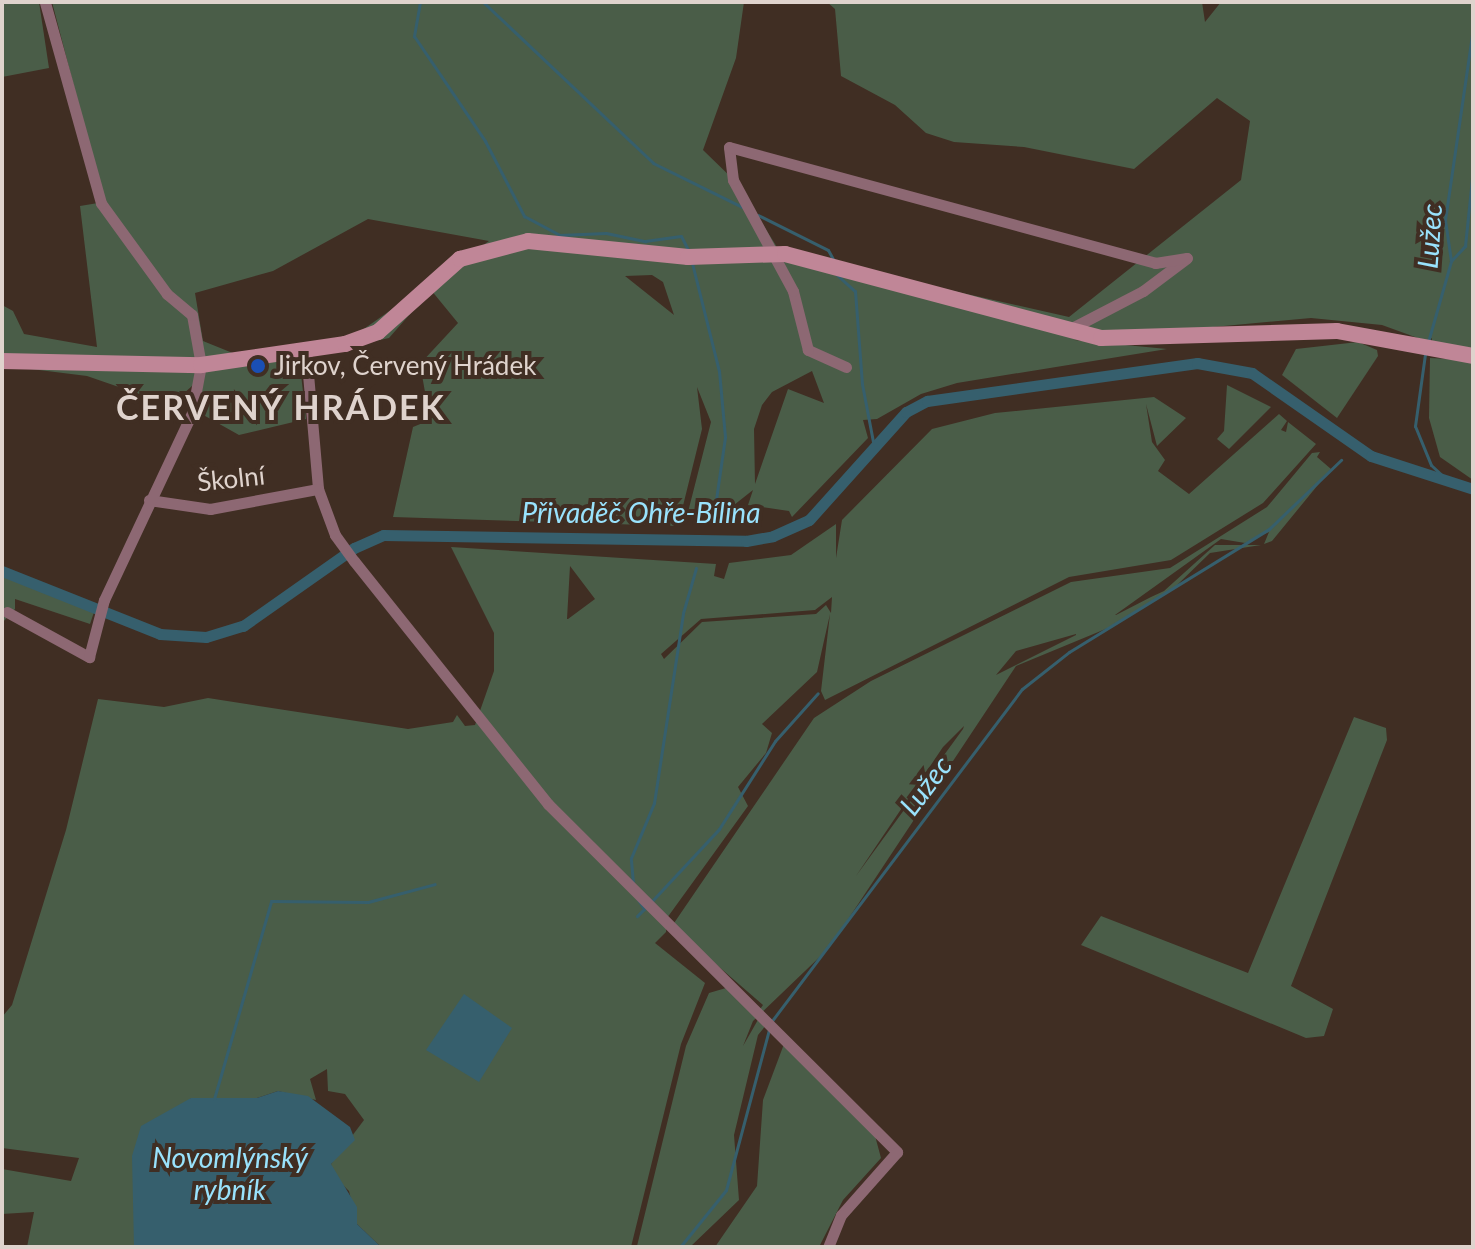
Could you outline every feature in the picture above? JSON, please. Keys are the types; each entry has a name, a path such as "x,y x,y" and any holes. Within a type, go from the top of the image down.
{"street":[{"path":"7,612 89,657 104,600 192,413 201,365 192,315 167,294 101,203 45,2"},
{"path":"846,367 808,350 793,291 733,180 729,147 1155,263 1187,258 1143,291 1070,329"},
{"path":"2,361 201,365 306,351 378,332 460,259 528,241 695,257 775,254 1101,338 1337,331 1473,356"},
{"path":"306,351 318,489 340,542 354,561 548,804 897,1152 841,1215 828,1247"},
{"name":"Školní","path":"149,500 210,509 318,489"}],"green space":[{"path":"2,2 39,2 49,68 2,77"},
{"path":"52,2 744,2 736,58 703,150 737,183 780,252 1069,317 1241,180 1250,121 1217,98 1134,169 1024,147 954,142 926,133 895,105 841,76 835,9 827,2 1202,2 1205,22 1221,2 1473,2 1473,351 1431,346 1432,338 1426,341 1382,325 1311,318 1074,340 1167,349 957,383 921,394 877,419 863,420 868,438 792,517 789,511 748,505 753,490 734,505 688,512 711,422 697,387 702,429 678,526 393,517 413,427 430,420 420,364 458,323 431,290 389,338 278,363 300,365 306,419 239,435 198,412 203,376 171,405 87,376 23,368 2,354 2,305 13,311 24,334 97,347 80,206 104,202","holes":["368,219 489,241 351,338 240,356 203,341 195,293 273,271","652,275 663,282 674,315 625,276","812,371 824,403 788,389 755,484 754,429 762,405 772,392"]},
{"path":"1358,342 1377,350 1378,356 1337,418 1282,375 1296,349"},
{"path":"1430,358 1473,360 1473,480 1440,457 1429,418"},
{"path":"1227,385 1271,407 1229,449 1217,439 1224,431"},
{"path":"1154,397 1186,418 1157,446 1146,404 1152,442 1165,460 1158,471 1189,494 1279,414 1287,421 1281,430 1286,432 1288,422 1316,444 1263,503 1171,560 1069,577 825,700 821,691 830,614 817,672 762,724 772,733 766,753 738,787 748,806 667,918 666,932 655,943 705,983 681,1044 631,1247 381,1247 357,1224 349,1191 334,1176 331,1164 364,1120 345,1094 328,1091 327,1069 310,1079 316,1100 278,1091 257,1098 191,1098 136,1219 134,1247 27,1247 34,1212 2,1214 2,1169 71,1181 79,1158 2,1148 2,1017 12,1005 66,830 98,699 164,707 208,698 408,729 453,722 457,715 465,726 475,725 494,671 494,633 451,547 716,564 714,576 724,579 729,563 791,555 836,524 836,558 842,520 932,429 995,413","holes":["570,566 595,599 567,619","832,597 831,613 826,605 816,614 702,622 664,659 661,654 701,619 815,610"]},
{"path":"1320,452 1317,457 1331,469 1272,541 1264,544 1269,532 1245,543 1221,539 1115,615 1164,591 1215,545 1261,545 1210,553 1174,588 1108,628 1016,666 829,948 753,1021 743,1046 759,1018 767,1024 758,1035 734,1135 739,1200 690,1247 637,1246 686,1046 709,993 726,988 756,1015 763,1005 672,926 814,718 871,681 1071,582 1170,568 1267,507 1312,453","holes":["1076,635 996,675 1016,651","964,726 963,729 856,876 943,747"]},
{"path":"2,576 94,612 90,624 15,599 15,609 2,623"},
{"path":"1354,717 1386,728 1387,740 1291,986 1333,1009 1324,1036 1306,1038 1081,945 1101,916 1248,973"},
{"path":"784,1044 874,1132 881,1158 843,1200 819,1247 715,1247 757,1186 763,1100"}],"water":[{"path":"464,994 512,1028 479,1082 426,1050"},
{"name":"Novomlýnský rybník","path":"278,1091 308,1096 350,1127 355,1140 331,1164 357,1207 357,1224 381,1247 134,1247 132,1156 141,1126 191,1098 257,1098"}],"waterway":[{"path":"420,2 414,36 485,141 524,216 559,235 606,233 645,241 681,236 689,252"},
{"path":"483,2 653,163 744,208"},
{"name":"Lužec","path":"1428,342 1451,261 1445,220 1473,27"},
{"path":"1451,261 1465,246 1473,168"},
{"path":"758,215 828,250 834,261"},
{"path":"692,263 719,371 725,437 714,513"},
{"path":"837,275 855,291 862,384 874,447"},
{"path":"1425,354 1415,426 1431,465 1449,482"},
{"name":"Přivaděč Ohře-Bílina","path":"2,571 160,634 206,637 243,626 354,548 383,535 746,541 773,536 809,520 906,412 927,401 1197,363 1252,373 1371,456 1473,489"},
{"name":"Lužec","path":"771,1022 1022,689 1069,652 1269,529 1341,460"},
{"path":"633,883 631,858 654,803 683,613 696,568"},
{"path":"651,902 719,829 775,741 818,693"},
{"path":"214,1099 271,901 368,902 435,884"},
{"path":"635,895 644,909 637,916"},
{"name":"Lužec","path":"680,1247 726,1190 769,1029"}],"place":[{"name":"Jirkov, Červený Hrádek","path":"258,366"}],"district":[{"name":"ČERVENÝ HRÁDEK","path":"281,407"}]}
